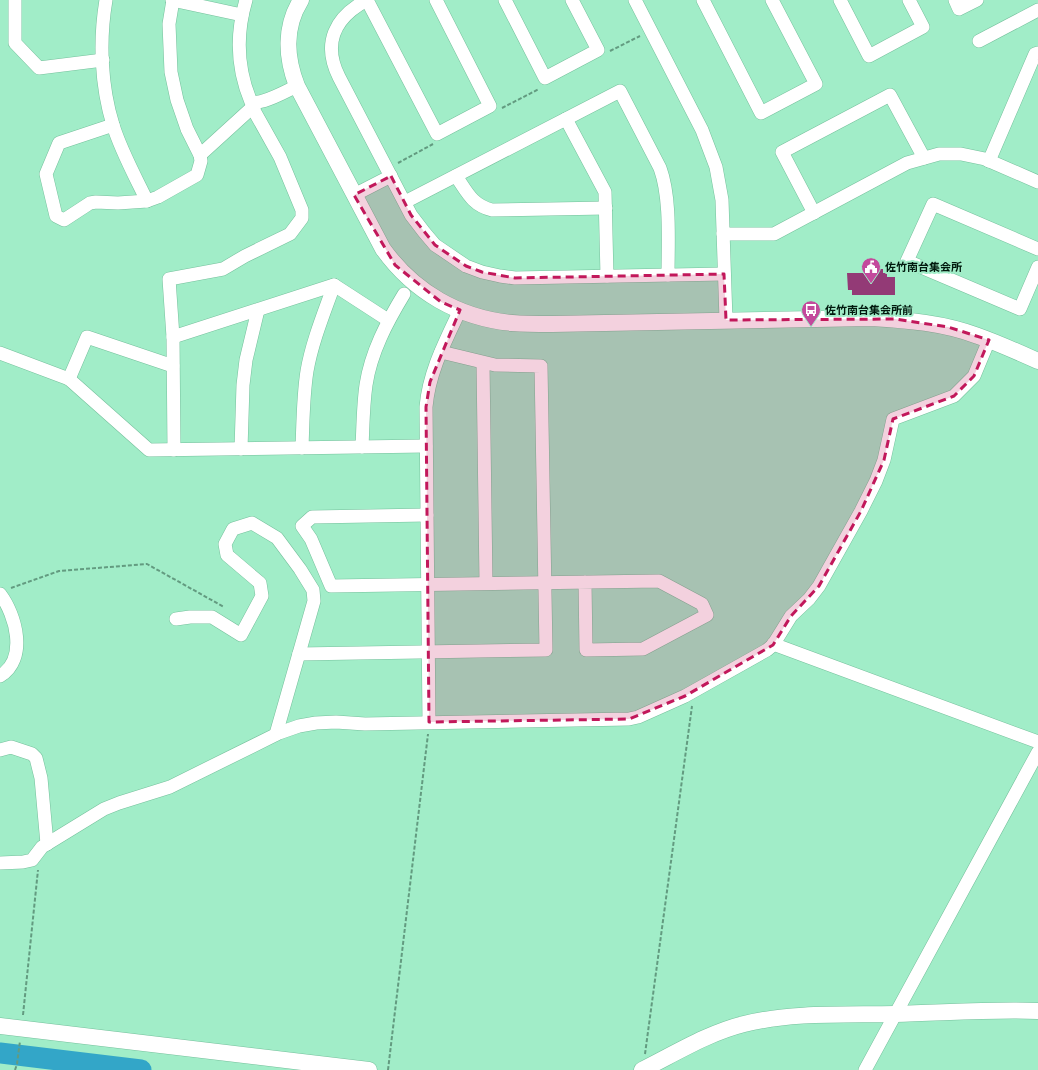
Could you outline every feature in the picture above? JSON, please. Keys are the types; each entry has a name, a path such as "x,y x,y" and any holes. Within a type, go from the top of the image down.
{"street":[{"path":"15,0 15,43 39,68 103,60"},
{"path":"106,0 102,33 105,88 113,125 125,156 147,201"},
{"path":"113,125 59,143 46,174 56,216 64,220 90,203 96,202 118,203 147,201 158,197 197,175 201,161 200,155 187,129 177,100 171,72 169,24 173,0 242,15"},
{"path":"174,450 173,337 169,280 223,269 245,256 290,234 302,218 302,210 280,157 254,105 251,102 241,76 239,55 240,28 246,0"},
{"path":"300,0 292,17 288,47 292,72 298,86 383,249 395,265 422,289 441,302 487,319 512,323 552,324 726,320 895,319 948,327 989,340 1038,360"},
{"path":"436,0 490,106 437,134 367,0 348,12 338,24 332,40 332,56 336,70 391,171 415,221 435,245 466,266 482,272 514,278 724,274"},
{"path":"505,0 546,78 598,50 572,0"},
{"path":"635,0 702,130 710,149 720,183 722,200 726,320"},
{"path":"703,0 761,112 816,84 772,0"},
{"path":"840,0 869,56 923,27 909,0"},
{"path":"955,0 959,9 977,0"},
{"path":"979,41 1038,10"},
{"path":"989,161 1035,54 1038,53"},
{"path":"200,155 254,105 298,86"},
{"path":"405,202 620,91 664,178 667,197 668,275"},
{"path":"814,212 782,152 890,95 924,158"},
{"path":"566,119 605,192 607,276"},
{"path":"723,234 774,234 907,163 924,158 950,154 974,156 1038,182"},
{"path":"354,195 391,171"},
{"path":"456,176 472,200 478,205 492,210 606,208"},
{"path":"1038,249 933,204 907,262 1020,309 1038,267"},
{"path":"173,337 334,286 388,320"},
{"path":"302,448 304,392 307,370 316,338 334,286"},
{"path":"362,447 366,384 379,341 388,320 404,294"},
{"path":"241,449 243,385 246,360 258,310"},
{"path":"429,722 426,446 427,393 440,352 460,310"},
{"path":"69,378 88,336 173,366"},
{"path":"0,863 32,860 42,847 104,809 170,787 276,734 299,726 316,723 629,719 638,717 685,696 767,650 773,644 791,616 809,600 819,586 861,511 876,481 884,460 893,419 954,396 974,376 989,340"},
{"path":"299,654 546,650 541,366 495,365 440,352"},
{"path":"0,353 69,378 148,450 426,446"},
{"path":"483,363 486,583"},
{"path":"427,516 312,517 302,526 311,539 331,586 544,582 659,581 702,604 707,614 643,649 586,650 585,582"},
{"path":"176,619 190,617 212,617 241,635 262,596 260,583 227,555 225,544 233,529 252,523 277,538 313,590 314,601 276,734"},
{"path":"0,676 8,670 16,653 17,646 17,637 12,615 4,592"},
{"path":"773,644 1038,742"},
{"path":"0,750 11,747 32,754 36,758 41,778 47,844"},
{"path":"865,1070 1038,752"},
{"path":"643,1070 689,1045 717,1032 744,1024 775,1018 797,1016 1038,1010"},
{"path":"0,1026 369,1070"}],"path":[{"path":"606,54 640,36"},
{"path":"502,108 543,86"},
{"path":"391,171 433,144"},
{"path":"4,592 59,571 147,564 224,607"},
{"path":"643,1070 692,704"},
{"path":"388,1070 429,722"},
{"path":"21,1028 39,865"},
{"path":"15,1070 20,1045"}],"highlighted area":[{"path":"391,176 411,215 435,245 466,266 482,272 515,278 724,274 726,320 895,319 948,327 989,340 974,376 954,396 893,419 884,460 861,511 819,586 791,616 773,645 685,696 629,719 429,722 426,407 430,382 460,310 441,302 395,265 354,195"}],"building":[{"name":"佐竹南台集会所","path":"872,269 883,269 883,273 887,273 887,277 895,277 895,295 852,295 852,290 848,290 847,273 872,273"}],"waterway":[{"path":"0,1053 141,1070"}],"place":[{"name":"佐竹南台集会所","path":"871,284"},
{"name":"佐竹南台集会所前","path":"811,327"}]}
